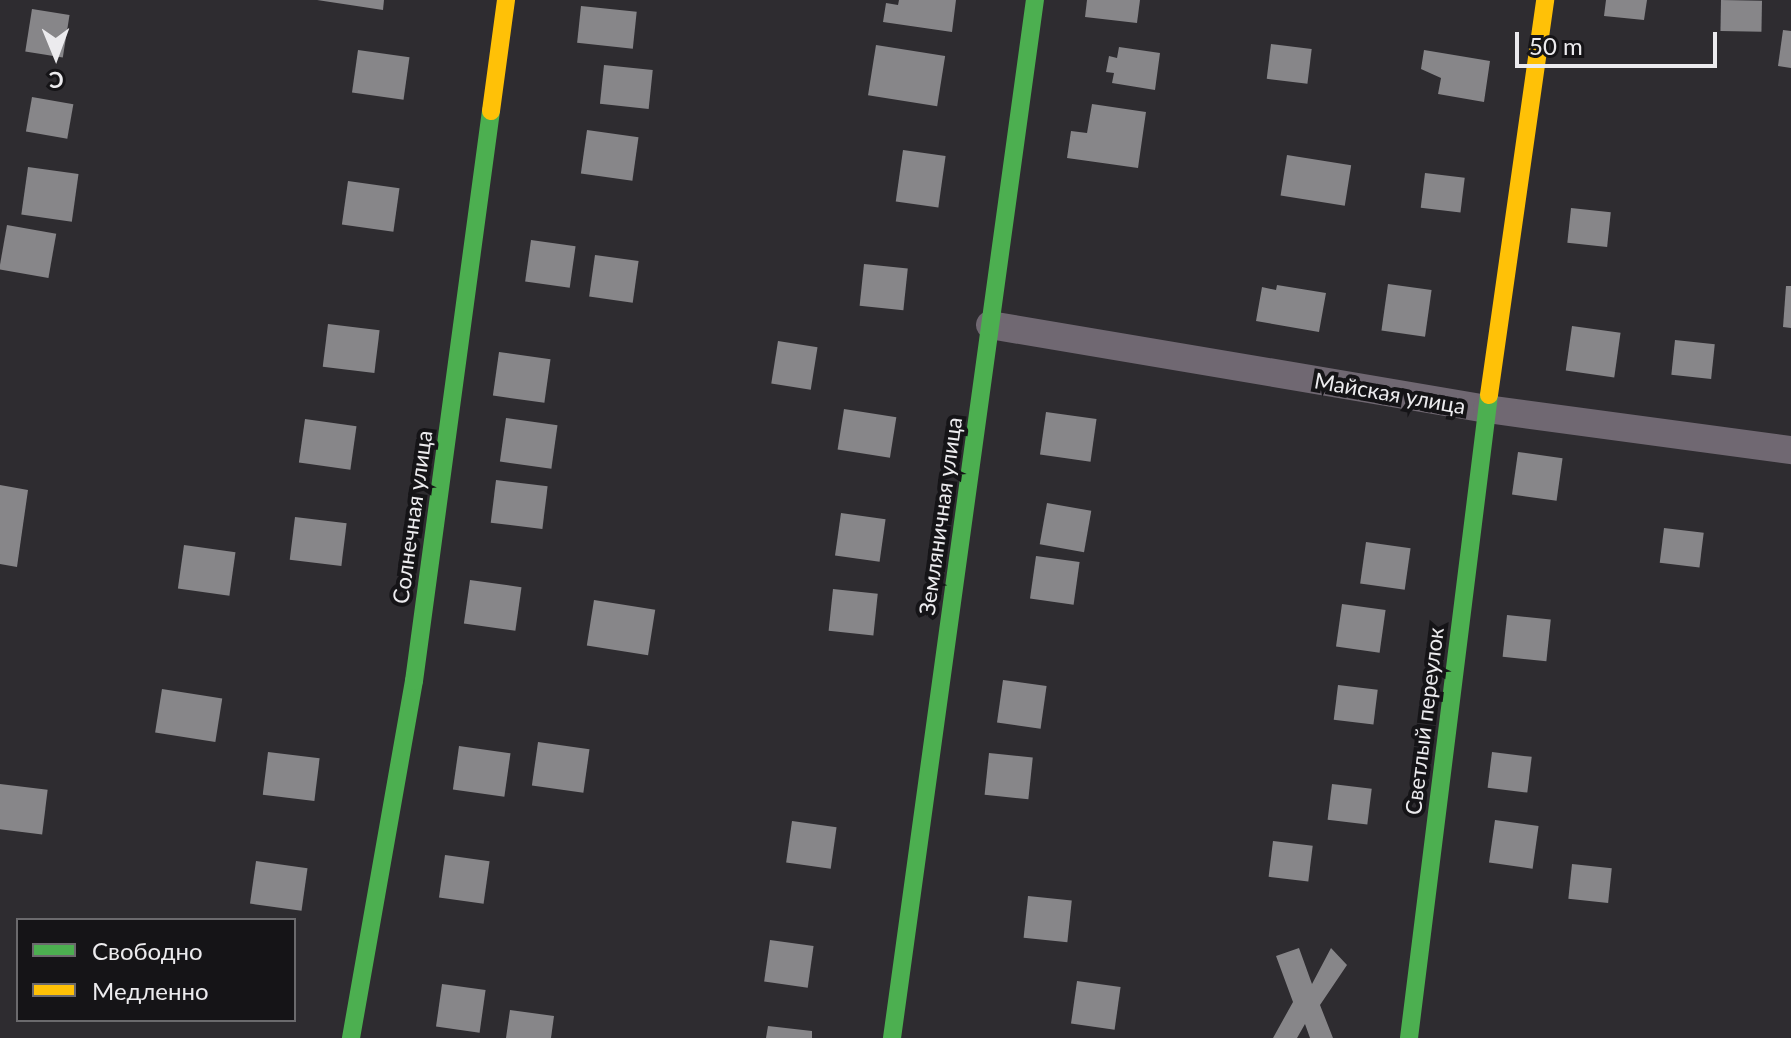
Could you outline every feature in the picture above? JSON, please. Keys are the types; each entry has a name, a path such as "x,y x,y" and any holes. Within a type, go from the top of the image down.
{"street":[{"name":"Солнечная улица","path":"351,1038 414,681 506,0"},
{"name":"Земляничная улица","path":"892,1038 1035,0"},
{"name":"Светлый переулок","path":"1409,1038 1487,409 1545,0"},
{"name":"Майская улица","path":"990,325 1487,409 1791,450"}],"building":[{"path":"317,0 384,0 383,10"},
{"path":"899,0 956,0 952,32 883,22 886,3 898,5"},
{"path":"1087,0 1140,0 1137,23 1085,17"},
{"path":"1606,0 1647,0 1644,20 1604,16"},
{"path":"1721,0 1762,1 1761,32 1720,31"},
{"path":"581,6 637,12 633,49 577,43"},
{"path":"32,9 70,15 63,57 25,51"},
{"path":"1783,30 1791,31 1791,68 1778,66"},
{"path":"1271,44 1312,49 1307,84 1267,79"},
{"path":"876,45 945,56 937,106 868,95"},
{"path":"1119,47 1160,53 1155,90 1112,83 1114,73 1106,72 1109,56 1117,58"},
{"path":"358,50 409,57 404,100 352,93"},
{"path":"1424,50 1490,61 1484,102 1438,94 1441,78 1421,69"},
{"path":"604,65 653,70 649,109 600,104"},
{"path":"32,97 73,104 67,139 26,131"},
{"path":"1092,104 1146,112 1138,168 1067,158 1071,131 1087,133"},
{"path":"587,130 638,137 632,181 581,174"},
{"path":"903,150 946,156 938,207 896,201"},
{"path":"1287,155 1351,165 1345,206 1281,195"},
{"path":"28,167 79,174 72,222 21,215"},
{"path":"1425,173 1465,178 1460,213 1421,208"},
{"path":"348,181 399,188 393,232 342,225"},
{"path":"1571,208 1611,212 1607,247 1567,243"},
{"path":"7,225 56,234 48,278 0,269"},
{"path":"531,240 576,246 570,288 525,282"},
{"path":"595,255 639,261 633,303 589,297"},
{"path":"864,264 908,269 903,310 860,306"},
{"path":"1388,284 1432,290 1425,337 1381,331"},
{"path":"1277,285 1326,293 1319,332 1256,321 1262,287 1276,290"},
{"path":"1786,286 1791,286 1791,328 1783,327"},
{"path":"328,324 380,330 374,373 323,367"},
{"path":"1572,326 1621,333 1614,377 1566,371"},
{"path":"1675,340 1715,344 1711,379 1671,375"},
{"path":"778,341 818,347 811,390 771,383"},
{"path":"499,352 550,359 544,403 493,396"},
{"path":"844,409 896,417 890,458 838,449"},
{"path":"1046,412 1097,419 1091,462 1040,455"},
{"path":"506,418 557,425 551,469 500,462"},
{"path":"305,419 356,426 350,470 299,463"},
{"path":"1518,452 1563,458 1557,501 1512,495"},
{"path":"496,480 548,486 542,529 491,523"},
{"path":"0,485 28,490 17,567 0,564"},
{"path":"1047,503 1091,511 1084,552 1040,544"},
{"path":"841,513 886,519 880,562 835,556"},
{"path":"295,517 347,523 341,566 290,560"},
{"path":"1664,528 1704,533 1699,568 1660,563"},
{"path":"1366,542 1411,548 1405,590 1360,584"},
{"path":"184,545 235,552 229,596 178,589"},
{"path":"1036,556 1080,562 1074,605 1030,599"},
{"path":"470,580 521,587 515,631 464,624"},
{"path":"833,589 878,594 873,635 829,631"},
{"path":"594,600 655,610 648,655 587,645"},
{"path":"1342,604 1386,610 1380,653 1336,647"},
{"path":"1507,615 1551,620 1546,661 1503,657"},
{"path":"1003,680 1047,686 1041,729 997,723"},
{"path":"1338,685 1378,690 1373,725 1334,720"},
{"path":"162,689 222,699 215,742 155,732"},
{"path":"538,742 589,749 583,793 532,786"},
{"path":"459,746 510,753 504,797 453,790"},
{"path":"268,752 320,758 314,801 263,795"},
{"path":"1492,752 1532,757 1527,793 1488,788"},
{"path":"989,753 1033,758 1028,799 985,795"},
{"path":"0,784 48,790 42,835 0,829"},
{"path":"1332,784 1372,789 1367,825 1328,820"},
{"path":"1495,820 1539,826 1533,869 1489,863"},
{"path":"792,821 837,827 831,869 786,863"},
{"path":"1273,841 1313,846 1308,882 1269,877"},
{"path":"445,855 490,861 484,904 439,898"},
{"path":"256,861 307,868 302,911 250,904"},
{"path":"1572,864 1612,868 1608,903 1568,899"},
{"path":"1028,896 1072,901 1067,942 1024,938"},
{"path":"770,940 814,946 808,988 764,982"},
{"path":"1299,948 1312,984 1331,948 1347,965 1320,1005 1333,1038 1310,1038 1305,1024 1297,1038 1273,1038 1293,1002 1276,956"},
{"path":"1077,981 1121,987 1115,1030 1071,1024"},
{"path":"442,984 486,990 480,1033 436,1027"},
{"path":"510,1010 554,1016 551,1038 506,1038"},
{"path":"768,1026 812,1031 812,1038 766,1038"}],"traffic: fast":[{"path":"892,1038 1035,0"},
{"path":"351,1038 414,681 491,111"},
{"path":"1409,1038 1489,395"}],"traffic: slow":[{"path":"491,111 506,0"},
{"path":"1489,395 1545,0"}]}
